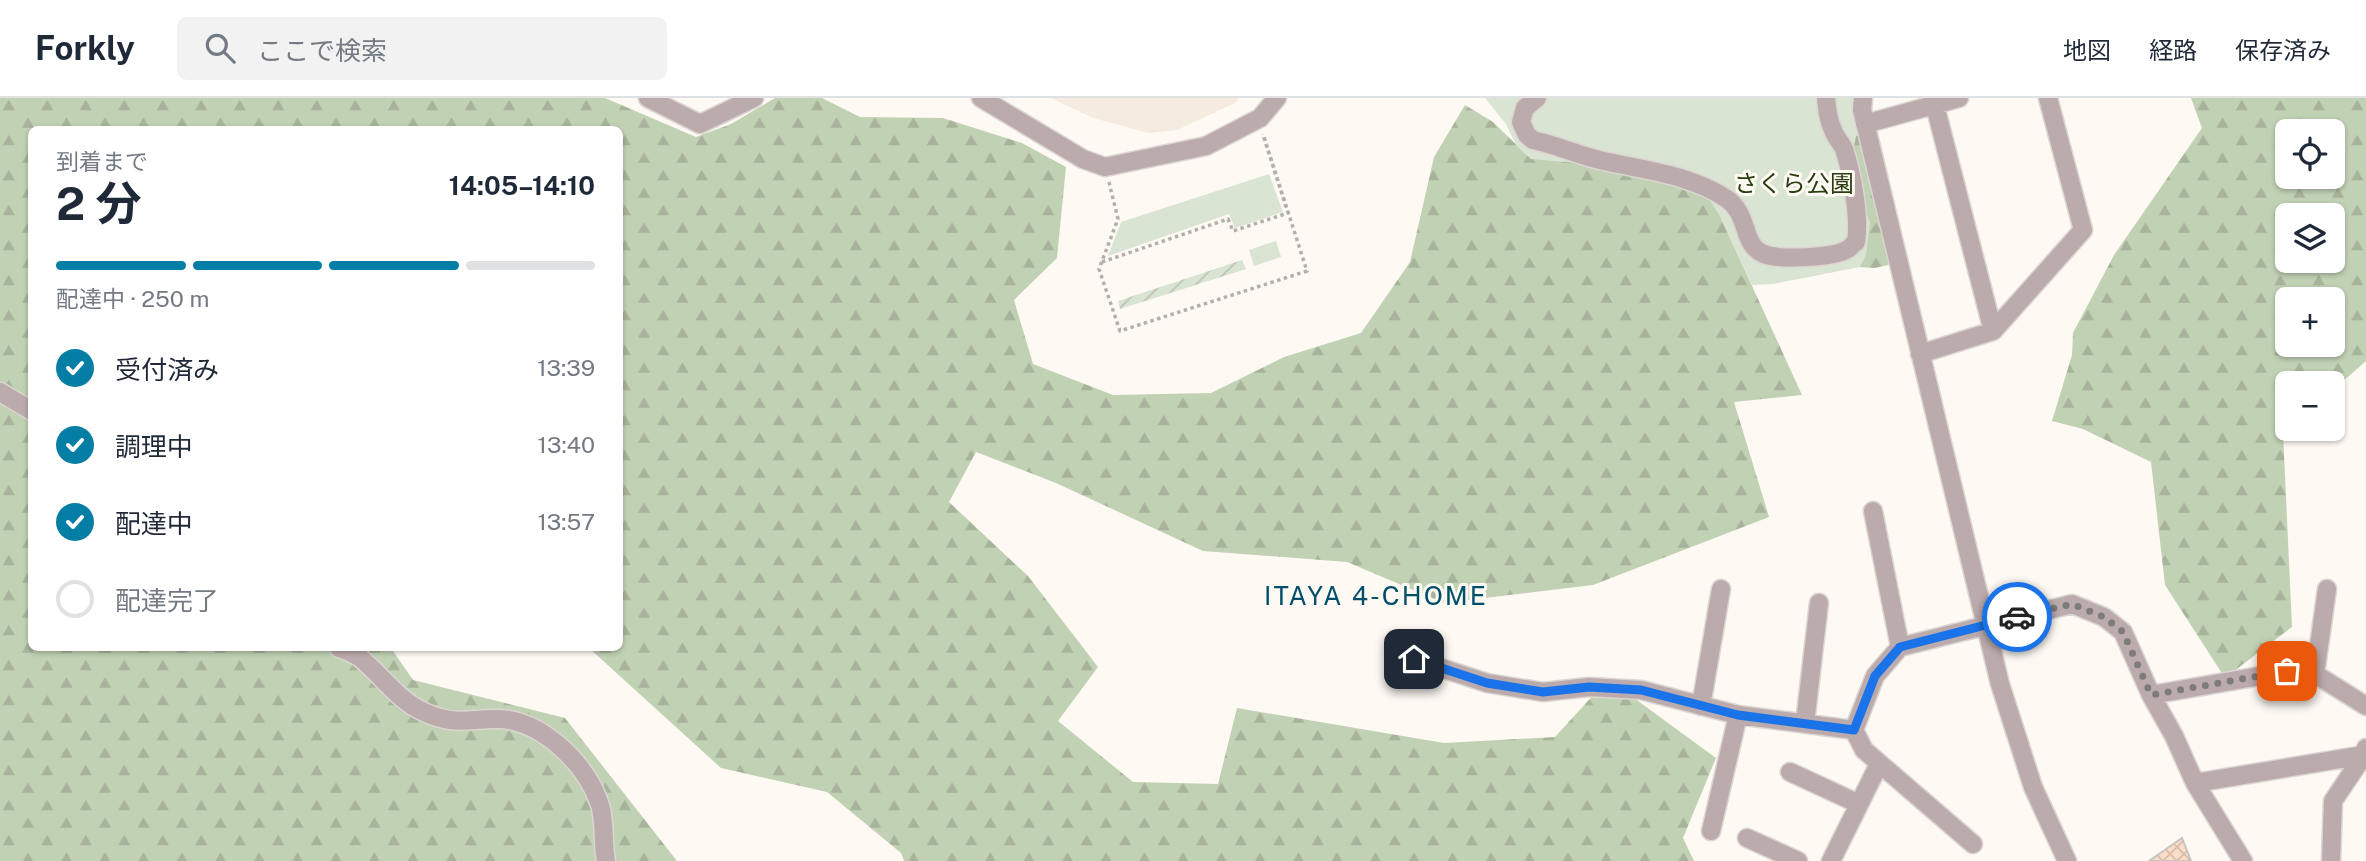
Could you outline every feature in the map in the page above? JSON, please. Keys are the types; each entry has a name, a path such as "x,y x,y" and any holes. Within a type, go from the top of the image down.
{"street":[{"path":"648,98 700,124 754,98"},
{"path":"981,98 1083,159 1105,167 1206,146 1260,118 1277,98"},
{"path":"1537,98 1525,108 1521,122 1527,135 1533,140 1602,161 1668,174 1717,192 1741,212 1748,236 1759,252 1797,258 1836,254 1848,250 1856,242 1857,218 1852,182 1843,146 1831,125 1826,98"},
{"path":"1863,98 1865,124 2000,684 2033,787 2067,861"},
{"path":"1865,124 1933,101 1959,98"},
{"path":"1920,354 1993,331 2083,230 2048,98"},
{"path":"1933,101 1993,331"},
{"path":"0,392 28,409"},
{"path":"1873,511 1900,647"},
{"path":"1701,706 1721,589"},
{"path":"2315,674 2327,589"},
{"path":"1805,723 1819,603"},
{"path":"1973,844 1864,750 1854,730 1875,676 1900,647 2072,604 2104,617 2123,632 2195,783 2243,861"},
{"path":"346,651 357,656 402,699 423,712 452,722 498,719 523,723 562,746 579,766 600,803 606,861"},
{"path":"1414,659 1487,683 1543,692 1589,687 1641,690 1738,715 1854,730"},
{"path":"2151,695 2287,671 2315,674 2366,706"},
{"path":"1711,831 1738,715"},
{"path":"2195,783 2365,751"},
{"path":"2331,861 2333,801 2365,751"},
{"path":"1831,861 1879,764"},
{"path":"1790,772 1859,804"},
{"path":"1747,838 1798,861"}],"path":[{"path":"1108,179 1118,219 1099,269 1120,331 1307,271 1261,128"},
{"path":"1102,262 1228,219 1233,231 1288,213"}],"shaded area":[{"path":"1051,98 1239,98 1235,103 1177,130 1149,133 1093,118"}],"green space":[{"path":"0,98 605,98 696,137 731,124 775,98 822,98 860,117 943,118 1022,143 1066,167 1057,258 1014,300 1033,364 1113,395 1211,393 1284,357 1361,333 1410,262 1434,157 1465,105 1493,122 1531,159 1624,167 1662,175 1707,196 1720,216 1802,395 1734,402 1769,517 1593,585 1444,603 1347,562 1203,551 1056,483 976,452 949,502 1028,576 1098,667 1058,721 1133,782 1218,784 1237,708 1444,743 1555,737 1608,679 1716,758 1683,838 1694,861 904,861 901,853 827,792 721,768 592,651 623,651 623,126 28,126 28,651 393,651 413,680 565,718 677,861 0,861"},
{"name":"さくら公園","path":"1485,98 1860,98 1875,268 1860,267 1773,284 1752,285 1722,220 1707,196 1531,159 1515,143 1506,124"},
{"path":"2191,98 2366,98 2366,361 2345,379 2345,371 2275,371 2275,441 2283,441 2292,627 2225,678 2165,585 2151,462 2083,429 2052,421 2072,355 2073,333 2114,255 2202,128"},
{"path":"1865,130 1892,264 1875,268 1860,267 1866,255 1870,223 1863,205 1862,188 1853,152 1856,136"},
{"path":"1269,174 1283,212 1235,228 1229,214 1108,256 1121,222"},
{"path":"1276,241 1281,257 1254,266 1249,250"},
{"path":"1242,260 1246,269 1120,309 1118,301"}],"building":[{"path":"2182,838 2191,861 2149,861"}],"way so far":[{"path":"2017,617 2072,604 2104,617 2123,632 2151,695 2287,671"}],"district":[{"name":"ITAYA 4-CHOME","path":"1376,595"}],"route":[{"path":"1414,659 1487,683 1543,692 1589,687 1641,690 1738,715 1854,730 1875,676 1900,647 2017,617"}]}
